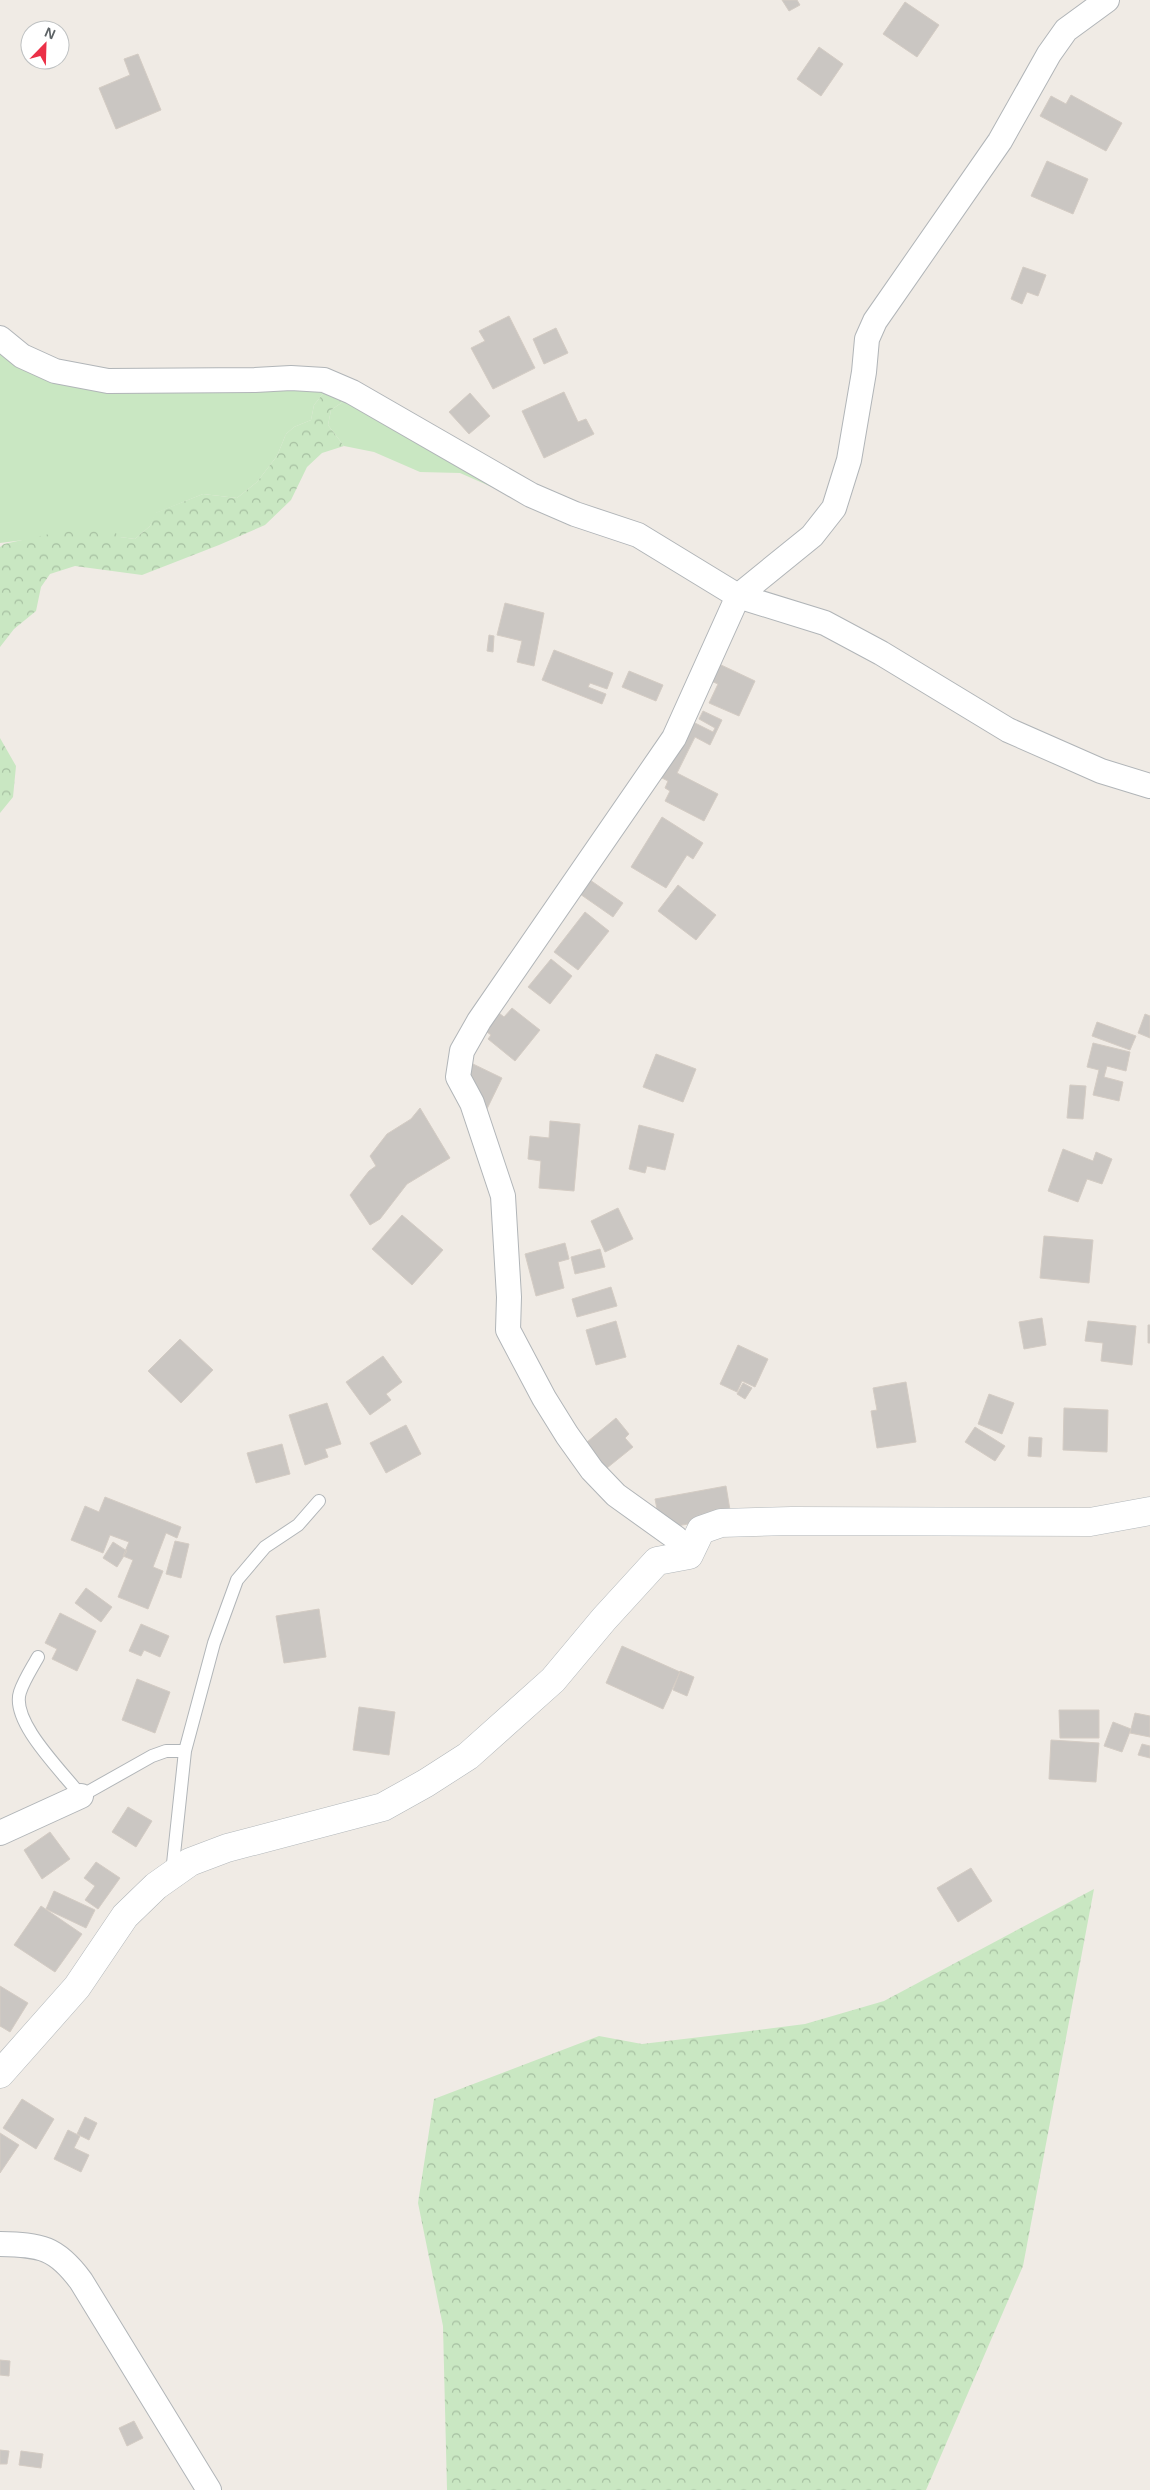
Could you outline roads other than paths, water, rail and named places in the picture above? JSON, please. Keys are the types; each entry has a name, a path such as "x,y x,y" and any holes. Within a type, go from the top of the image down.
{"main road":[{"path":"0,2074 77,1987 124,1916 156,1886 190,1862 227,1848 382,1807 426,1783 468,1756 553,1680 604,1619 657,1561 689,1555 701,1530 721,1523 792,1521 1090,1522 1150,1511"}],"street":[{"path":"689,1555 676,1538 616,1495 592,1470 562,1427 508,1330 509,1297 503,1196 472,1103 458,1077 462,1051 479,1021 674,738 738,596 812,536 834,508 849,460 864,372 867,339 874,321 1000,141 1049,54 1066,30 1107,0"},
{"path":"0,338 22,356 55,371 108,381 291,378 324,380 352,392 531,494 575,514 638,535 738,596 826,623 881,653 1008,730 1101,771 1150,786"},
{"path":"0,1833 81,1796"},
{"path":"0,2244 34,2245 52,2253 68,2264 81,2281 209,2490"}],"lane":[{"path":"172,1875 185,1752 214,1643 237,1580 266,1547 298,1525 319,1501"},
{"path":"38,1657 20,1693 22,1717 37,1741 81,1796 166,1750 185,1752"}]}
